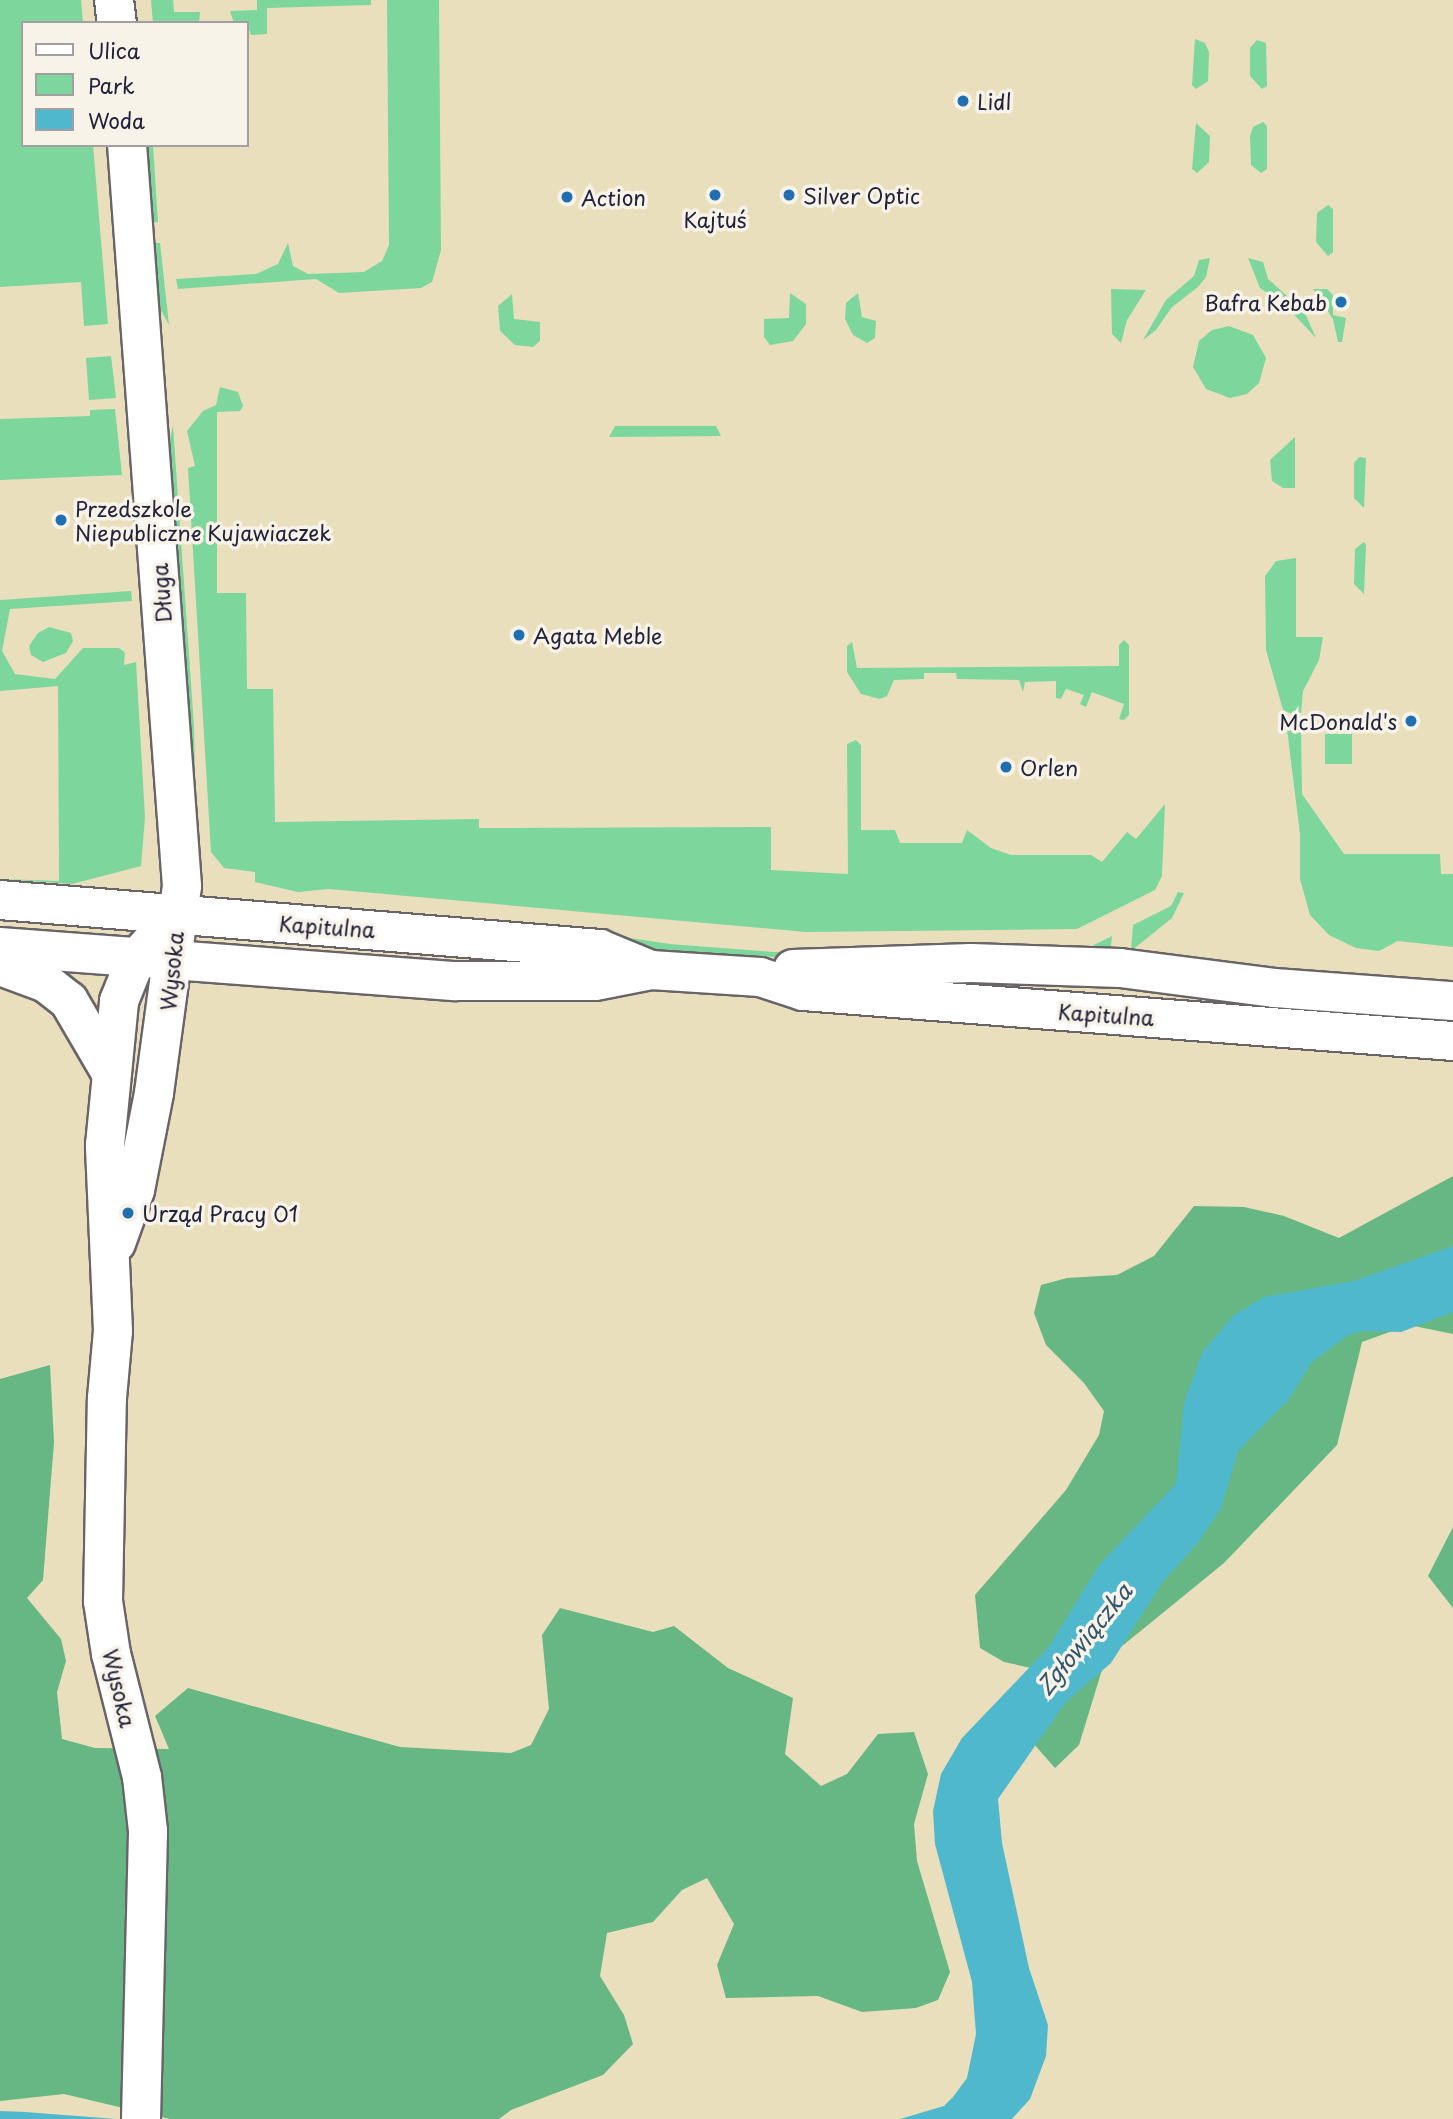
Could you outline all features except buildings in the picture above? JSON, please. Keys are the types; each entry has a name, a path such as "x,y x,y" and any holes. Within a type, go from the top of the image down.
{"street":[{"path":"114,0 117,21"},
{"name":"Długa","path":"127,147 181,864 177,914"},
{"name":"Kapitulna","path":"0,900 600,949 650,970"},
{"name":"Wysoka","path":"141,2119 148,1831 142,1777 111,1654 103,1601 107,1398 113,1331 105,1145 119,1001 136,960 177,914"},
{"name":"Wysoka","path":"111,1255 135,1191 175,961 177,914"},
{"name":"Kapitulna","path":"0,947 136,960 456,981 595,981 650,970 760,977 803,991 1453,1041"},
{"name":"Kapitulna","path":"760,977 799,968 1021,964 1146,970 1274,988 1453,1000"},
{"path":"0,965 46,983 69,1001 111,1073"}],"green space":[{"path":"0,0 81,0 83,21 21,21 21,147 93,147 108,324 84,326 81,282 0,287"},
{"path":"151,0 173,0 174,12 200,12 199,21 153,21"},
{"path":"257,0 371,0 371,5 267,8 267,34 251,35 248,21 233,21 230,11 257,10"},
{"path":"387,0 439,0 441,250 432,282 421,288 339,293 316,279 178,289 176,279 256,274 278,264 288,243 293,266 308,274 364,272 382,261 389,245"},
{"path":"1195,39 1205,43 1209,52 1208,81 1196,89 1192,85"},
{"path":"1257,40 1266,43 1267,86 1262,89 1250,76 1250,48"},
{"path":"1263,122 1267,126 1267,169 1261,173 1251,165 1250,136 1253,127"},
{"path":"1196,123 1210,136 1209,162 1197,173 1192,169"},
{"path":"143,147 153,147 158,222 150,223"},
{"path":"1328,205 1333,209 1333,252 1328,256 1316,242 1317,213"},
{"path":"151,243 160,243 169,325 156,301"},
{"path":"1210,258 1206,277 1198,287 1172,307 1156,330 1143,340 1166,300 1194,276 1199,260"},
{"path":"1248,258 1263,262 1268,279 1304,311 1316,338 1284,304 1260,288"},
{"path":"1111,289 1146,290 1127,320 1121,343 1112,334"},
{"path":"1313,289 1327,289 1333,295 1333,315 1346,318 1342,342 1338,342 1333,319"},
{"path":"790,293 806,304 806,324 793,341 770,345 764,337 764,319 789,318"},
{"path":"858,293 862,317 876,321 875,338 867,343 853,335 845,319 846,303"},
{"path":"512,294 514,319 540,322 540,341 533,347 515,345 500,331 498,306"},
{"path":"1229,326 1253,335 1266,358 1259,383 1247,394 1230,398 1206,389 1193,367 1199,341 1212,330"},
{"path":"111,356 116,398 89,400 86,358"},
{"path":"220,387 238,392 243,406 240,411 217,412 217,593 246,593 247,689 273,689 275,822 479,819 479,828 771,827 771,870 848,874 847,744 856,740 861,745 861,830 895,830 900,843 962,843 967,830 991,848 1011,855 1091,855 1102,862 1127,832 1136,839 1165,804 1162,876 1155,890 1077,929 806,932 329,889 298,892 255,882 255,872 224,868 211,852 188,468 195,466 187,431 203,411 216,405"},
{"path":"115,409 122,475 0,480 0,419 90,416 90,410"},
{"path":"173,426 194,726 197,853 168,447"},
{"path":"615,426 716,426 721,436 609,437"},
{"path":"1295,437 1295,488 1283,488 1272,481 1270,460"},
{"path":"1359,457 1366,458 1364,508 1354,498 1354,463"},
{"path":"1364,542 1364,594 1354,584 1355,549"},
{"path":"1296,558 1296,637 1323,637 1319,660 1303,691 1301,713 1292,714 1283,710 1266,650 1265,576 1276,561"},
{"path":"131,591 132,601 10,609 2,651 15,674 55,679 83,648 119,648 125,653 124,665 136,662 145,817 141,866 72,884 0,879 59,881 58,686 0,691 0,600"},
{"path":"49,627 71,633 73,641 66,653 43,662 31,655 29,646 38,633"},
{"path":"1124,640 1129,645 1129,715 1124,720 1119,719 1124,704 1092,692 1086,707 1080,704 1084,695 1066,689 1061,699 1056,698 1056,681 1025,682 1023,692 1019,680 957,679 956,673 924,673 924,679 894,680 887,696 880,699 861,694 847,672 847,646 852,642 857,668 1119,666 1119,645"},
{"path":"1301,725 1302,794 1344,854 1440,854 1441,874 1453,874 1453,947 1398,941 1379,951 1356,948 1329,935 1310,915 1300,879 1300,834 1287,729"},
{"path":"1325,734 1352,734 1352,764 1325,764"},
{"path":"1178,892 1184,893 1172,918 1131,951 1133,925 1171,906"},
{"path":"563,928 670,944 774,952 1082,951 1112,936 1110,956 793,958 654,950"},
{"path":"1453,1176 1453,1334 1409,1325 1362,1342 1337,1445 1224,1563 1105,1660 1079,1745 1055,1768 1025,1734 1031,1668 1004,1662 980,1648 975,1595 1066,1490 1099,1435 1104,1411 1084,1383 1046,1345 1034,1313 1041,1285 1067,1278 1117,1275 1154,1256 1194,1206 1244,1207 1284,1216 1339,1238"},
{"path":"50,1365 54,1442 43,1580 27,1598 61,1639 66,1661 57,1692 62,1739 95,1748 169,1749 155,1716 188,1688 400,1747 511,1753 531,1745 549,1709 542,1635 560,1608 653,1632 674,1626 728,1668 793,1698 785,1754 821,1786 847,1774 878,1734 914,1732 928,1774 914,1824 917,1861 950,1972 938,2000 916,2008 862,2012 818,1996 726,1998 717,1965 734,1924 707,1878 682,1890 653,1922 607,1933 600,1976 624,2015 633,2044 603,2075 511,2110 499,2119 170,2119 64,2094 0,2101 0,1379"},
{"path":"1453,1527 1453,1608 1428,1576"}],"water":[{"name":"Zgłowiączka","path":"1453,1246 1453,1312 1401,1332 1361,1331 1348,1335 1311,1363 1289,1399 1238,1451 1221,1508 1198,1543 1164,1580 1111,1663 1065,1703 998,1799 1002,1843 1029,1968 1048,2025 1046,2056 1030,2099 1012,2119 900,2119 944,2106 953,2097 967,2078 976,2034 972,1982 935,1844 933,1811 941,1774 962,1738 1049,1647 1099,1565 1176,1484 1184,1403 1202,1353 1233,1316 1264,1297 1354,1281"},
{"path":"0,2111 25,2112 116,2119 0,2119"}],"place":[{"name":"Lidl","path":"963,101"},
{"name":"Kajtuś","path":"715,195"},
{"name":"Silver Optic","path":"789,195"},
{"name":"Action","path":"567,197"},
{"name":"Bafra Kebab","path":"1341,302"},
{"name":"Przedszkole Niepubliczne Kujawiaczek","path":"61,520"},
{"name":"Agata Meble","path":"519,635"},
{"name":"McDonald's","path":"1411,721"},
{"name":"Orlen","path":"1006,767"},
{"name":"Urząd Pracy 01","path":"128,1213"}]}
